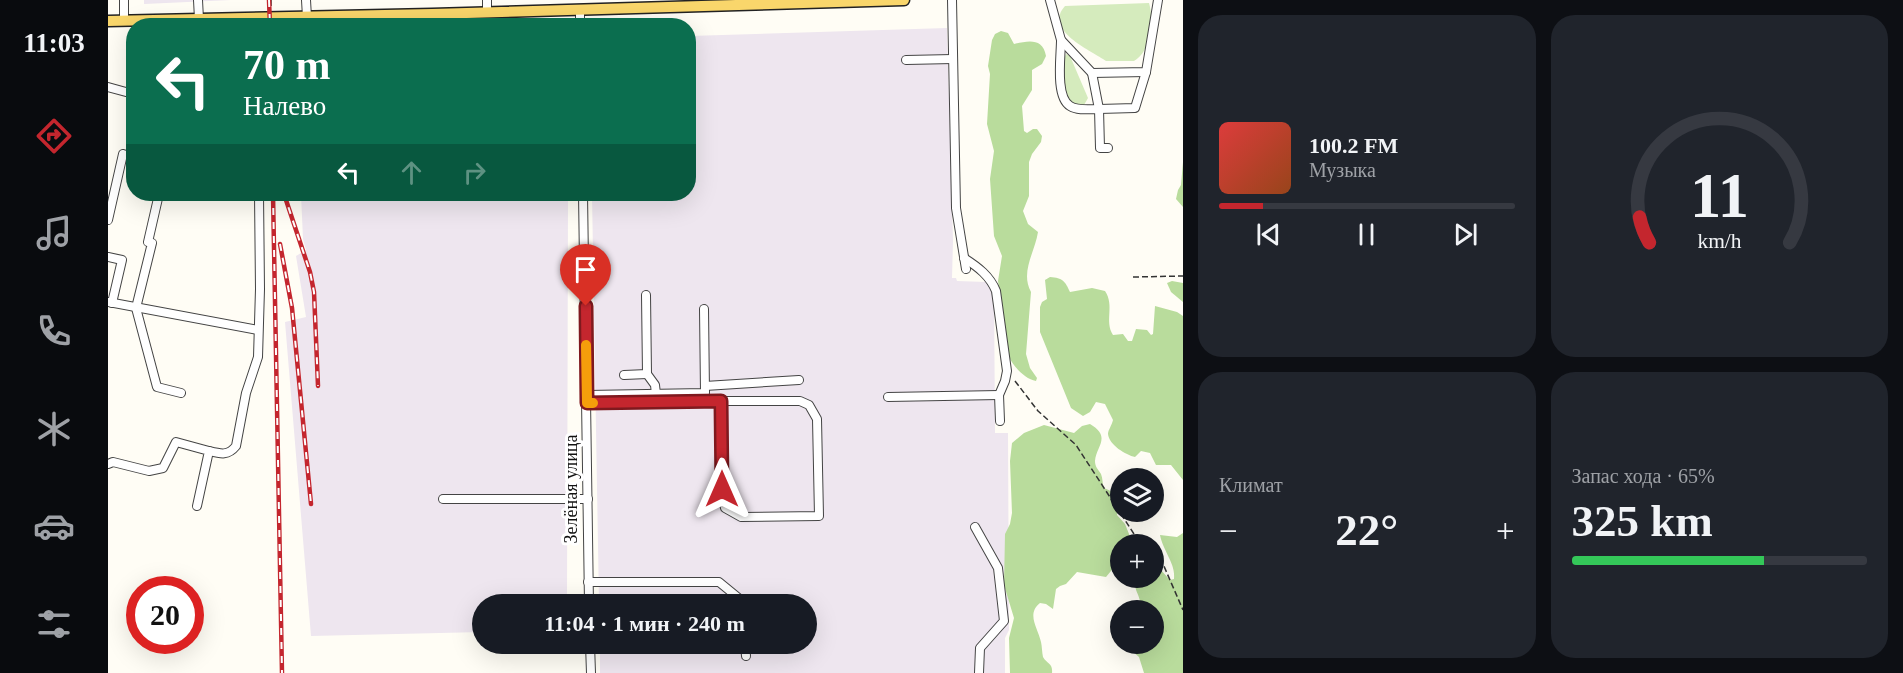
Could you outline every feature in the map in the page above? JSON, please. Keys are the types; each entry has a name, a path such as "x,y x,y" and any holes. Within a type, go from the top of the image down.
{"main road":[{"path":"448,18 487,13 580,10 621,4 904,0"},
{"path":"265,18 307,16 370,18"},
{"path":"108,21 124,20"}],"street":[{"path":"124,0 124,20"},
{"path":"198,0 202,18"},
{"path":"306,0 307,16"},
{"path":"487,0 487,13"},
{"path":"952,0 956,208 966,269"},
{"path":"1050,0 1061,40 1060,90 1068,106 1077,109 1135,108 1146,72 1158,0"},
{"path":"580,10 580,18"},
{"path":"1061,40 1092,73 1099,109 1100,148 1108,148"},
{"path":"906,60 953,59"},
{"path":"1092,73 1146,72"},
{"path":"108,87 126,92"},
{"path":"108,220 123,154 126,155"},
{"path":"157,201 147,242 152,243 136,308 157,387 182,393"},
{"path":"108,464 112,462 150,471 163,468 176,442 223,454 231,452 236,446 246,393 258,357 259,201"},
{"name":"Зелёная улица","path":"584,201 589,594"},
{"path":"108,257 122,260 110,303 258,330"},
{"path":"964,258 981,270 992,282 996,291 1007,371 999,395 1000,421"},
{"path":"646,295 647,374 655,385 656,394"},
{"path":"587,399 705,393 704,309"},
{"path":"624,375 647,374"},
{"path":"705,386 799,380"},
{"path":"888,397 999,395"},
{"path":"587,399 800,401 809,405 817,419 819,516 741,517 725,508 722,489 721,401"},
{"path":"198,506 209,451"},
{"path":"443,499 588,499"},
{"path":"975,527 998,568 1004,621 980,648 978,673"},
{"path":"588,582 719,582 734,594"},
{"path":"590,654 591,673"}],"path":[{"path":"1133,277 1183,276"},
{"path":"1007,371 1038,411 1076,445 1134,534"},
{"path":"1164,566 1183,610"}],"shaded area":[{"path":"144,0 231,0 144,4"},
{"path":"947,28 952,278 956,278 957,281 986,282 994,291 995,433 1008,433 1009,630 1005,638 1005,673 600,673 600,654 817,654 817,594 599,594 592,201 696,201 696,36"},
{"path":"301,201 568,201 567,594 472,594 472,632 311,636 285,322 306,317 296,256 306,250 303,239"}],"green space":[{"path":"1149,3 1151,26 1148,43 1140,57 1134,61 1106,61 1070,37 1063,30 1060,22 1060,14 1065,6"},
{"path":"1001,31 1008,33 1014,44 1029,41 1038,43 1042,46 1046,56 1042,64 1032,70 1032,90 1022,106 1024,131 1027,133 1037,129 1042,136 1029,162 1029,196 1023,211 1028,224 1038,232 1027,277 1031,292 1026,354 1030,368 1037,378 1036,381 1020,372 1009,357 998,281 1002,256 994,236 990,179 994,151 987,124 990,74 988,66 992,40 995,34"},
{"path":"1066,54 1070,56 1088,98 1084,105 1070,100 1063,86 1062,77"},
{"path":"1183,162 1183,207 1176,199 1181,185"},
{"path":"1050,277 1063,281 1070,292 1092,288 1105,291 1109,302 1110,330 1113,335 1123,334 1128,341 1132,341 1136,329 1147,330 1151,335 1153,334 1155,306 1183,316 1183,480 1171,465 1156,465 1150,453 1141,451 1135,457 1115,446 1108,434 1113,420 1105,404 1096,402 1090,412 1083,416 1071,408 1040,332 1040,307 1047,299 1045,280"},
{"path":"1172,281 1183,283 1183,302 1171,292 1167,283"},
{"path":"1090,424 1102,437 1095,461 1104,488 1110,491 1110,522 1123,522 1129,534 1110,534 1110,572 1106,577 1077,572 1066,584 1056,589 1053,609 1040,603 1036,607 1034,621 1043,657 1051,665 1052,673 1010,673 1009,638 1014,618 1004,585 1005,534 1012,513 1010,461 1012,443 1024,433 1044,425 1074,433 1082,426"},
{"path":"1183,533 1183,673 1144,673 1139,657 1136,654 1164,654 1164,600 1140,600 1135,588 1164,588 1164,573 1170,580 1174,579 1173,568 1164,547 1164,535 1177,537"}],"railway":[{"path":"269,0 270,18"},
{"path":"273,201 282,673"},
{"path":"286,201 310,272 314,292 318,386"},
{"path":"280,244 292,308 311,504"}],"slow traffic":[{"path":"586,345 587,403 593,403"}],"route":[{"path":"586,306 587,403 721,401 722,489"}]}
